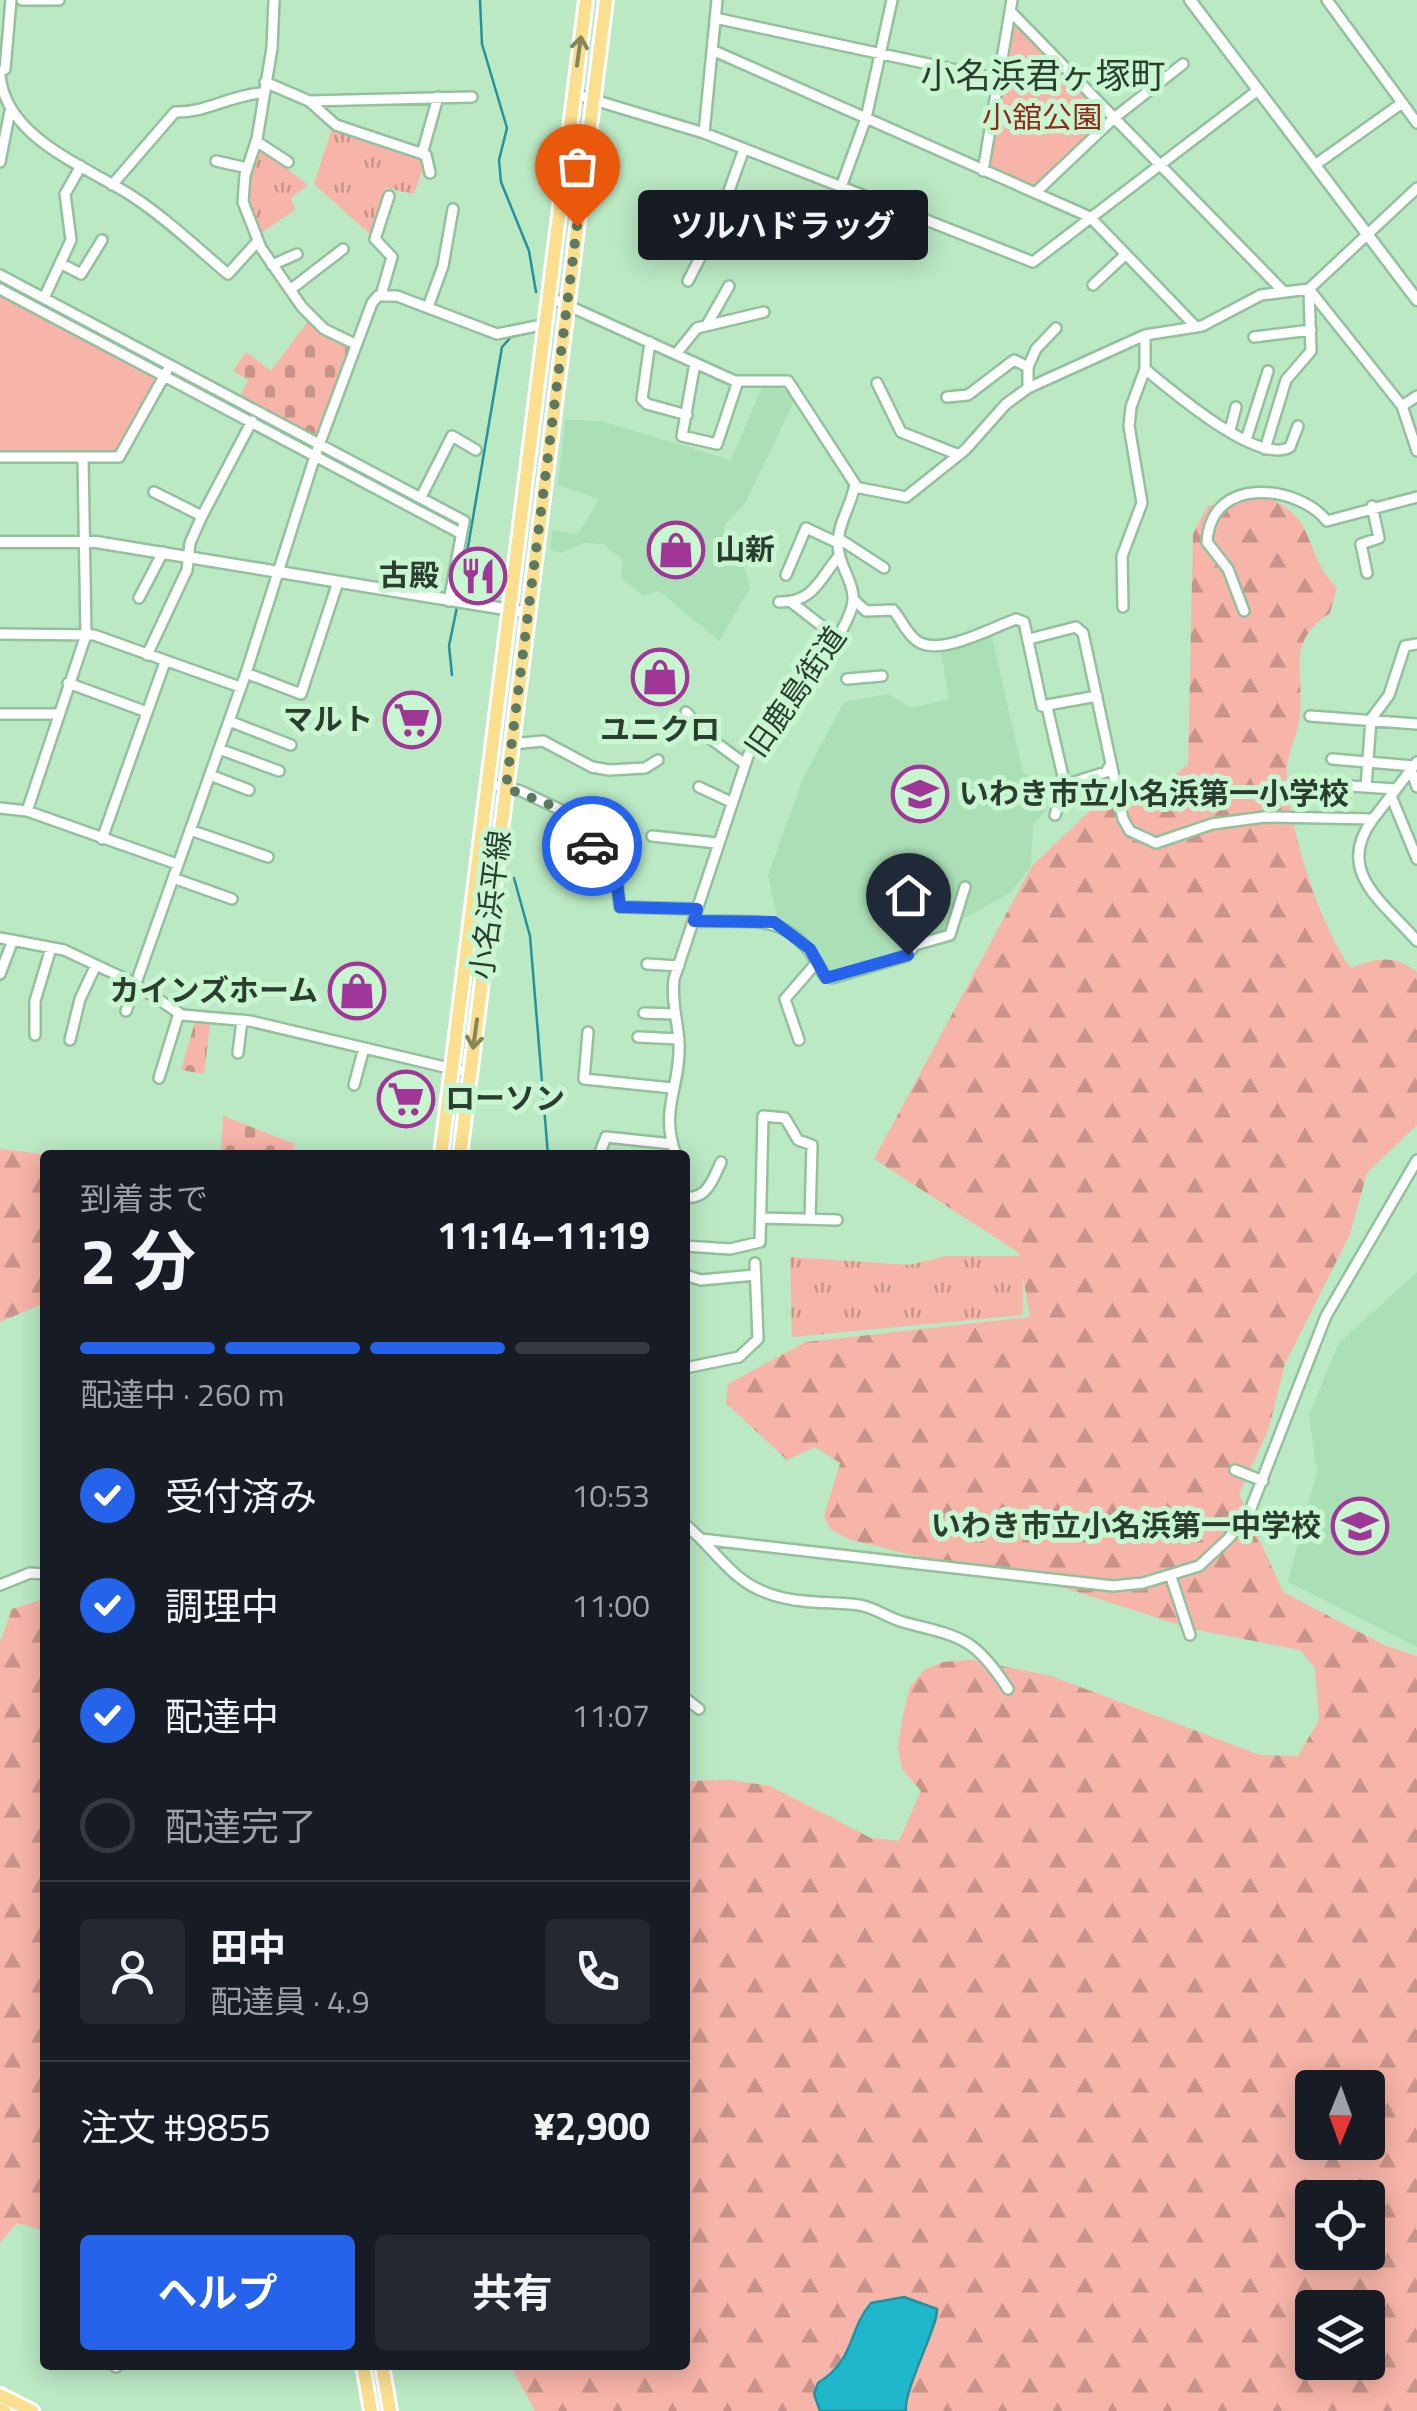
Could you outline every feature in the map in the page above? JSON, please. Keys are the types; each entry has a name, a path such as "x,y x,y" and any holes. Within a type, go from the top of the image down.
{"main road":[{"path":"442,1150 586,0"},
{"name":"小名浜平線","path":"461,1150 590,100 606,0"},
{"path":"364,2370 371,2411"},
{"path":"383,2370 390,2411"},
{"path":"0,2395 32,2411"}],"street":[{"path":"11,0 5,68 0,74 3,104 42,142 132,196 228,274 258,241"},
{"path":"22,0 59,0"},
{"path":"274,0 272,48 243,202 258,241 290,290 324,329 355,344"},
{"path":"704,133 717,0"},
{"path":"841,186 866,118 892,0"},
{"path":"983,171 1012,0"},
{"path":"1190,0 1417,300"},
{"path":"1327,0 1417,123"},
{"path":"1011,12 1284,292"},
{"path":"715,18 998,80"},
{"path":"712,50 1090,217 1196,326"},
{"path":"1035,194 1114,118 1183,64"},
{"path":"265,82 309,101 336,125 422,154 428,158 430,173"},
{"path":"574,94 704,133 1033,262 1258,90"},
{"path":"112,186 175,112 209,110 234,96 262,93"},
{"path":"422,154 438,97"},
{"path":"309,101 472,97"},
{"path":"1315,166 1402,103"},
{"path":"0,162 10,110"},
{"path":"256,142 288,162"},
{"path":"688,281 716,227 744,148"},
{"path":"216,161 247,168"},
{"path":"44,298 71,240 65,194 81,166"},
{"path":"548,297 738,381 788,381 847,467 855,487 906,497 959,455 1006,404 1028,388 1145,334 1196,326 1237,311 1262,295 1309,288 1369,237 1417,188"},
{"path":"126,1011 246,673 317,450 355,344 372,304 381,296 392,257 375,239 388,196"},
{"path":"428,307 443,266 453,209"},
{"path":"60,264 81,274 102,240"},
{"path":"290,290 343,249"},
{"path":"272,265 296,254"},
{"path":"1093,285 1126,254"},
{"path":"0,275 252,421 421,497 461,529"},
{"path":"708,324 729,286"},
{"path":"1265,449 1286,380 1311,352 1309,288"},
{"path":"1309,288 1402,406 1417,452"},
{"path":"0,289 167,370 461,529"},
{"path":"381,296 428,307 497,334 546,324"},
{"path":"676,354 698,328 764,312"},
{"path":"1028,388 1028,367 1036,349 1056,328"},
{"path":"1254,337 1311,330"},
{"path":"1123,607 1121,564 1142,503 1130,415 1145,369 1145,334"},
{"path":"650,342 642,399 646,404 687,415"},
{"path":"946,397 968,395 1014,360 1028,367"},
{"path":"695,363 682,436 717,444 738,381"},
{"path":"1145,369 1190,407 1265,449 1283,451 1290,446 1298,426"},
{"path":"0,457 119,457 167,370"},
{"path":"1246,440 1268,372"},
{"path":"877,384 901,432 959,455"},
{"path":"1402,406 1417,396"},
{"path":"1230,430 1236,407"},
{"path":"146,655 189,557 202,516 252,421"},
{"path":"421,497 452,436 476,450"},
{"path":"26,812 86,635 84,456"},
{"name":"旧鹿島街道","path":"674,1150 666,1122 679,1040 672,995 679,966 745,764 767,722 836,637 854,600 838,540 855,487"},
{"path":"1244,611 1228,569 1208,542 1210,523 1224,504 1255,490 1318,511 1327,521 1417,497"},
{"path":"154,492 202,516"},
{"path":"1367,573 1361,544 1379,538 1372,506"},
{"path":"786,575 806,528 838,540 884,568"},
{"path":"455,603 461,529"},
{"path":"0,542 84,540 529,613"},
{"path":"139,598 163,552"},
{"path":"780,602 810,594 840,556"},
{"path":"246,673 301,694 338,582"},
{"path":"854,600 866,611 892,610 906,632 921,644 935,647 1016,619 1024,622 1042,706 1097,696"},
{"path":"791,602 836,637"},
{"path":"1029,639 1081,630 1130,831 1156,843 1212,824 1264,817 1373,819"},
{"path":"0,634 86,635 240,687"},
{"path":"1366,787 1371,720 1386,700 1404,646 1417,644"},
{"path":"102,839 165,662"},
{"path":"847,679 882,676"},
{"path":"68,683 147,712"},
{"path":"1047,707 1065,784 1055,816"},
{"path":"686,712 707,736 745,764"},
{"path":"0,714 57,714"},
{"path":"1310,716 1417,724"},
{"path":"229,721 292,745"},
{"path":"512,744 543,741 592,767 609,770 645,768 658,760"},
{"path":"219,749 280,771"},
{"path":"1332,759 1414,766"},
{"path":"1065,784 1106,772 1111,764"},
{"path":"1414,766 1417,787"},
{"path":"1414,766 1357,844 1358,870 1417,941"},
{"path":"210,775 249,790"},
{"path":"489,784 560,810 616,875 620,907 697,909"},
{"path":"1325,791 1334,785 1394,793"},
{"path":"699,787 731,802"},
{"path":"1394,793 1417,858"},
{"path":"0,808 26,812 177,864"},
{"path":"190,830 268,857"},
{"path":"652,836 717,844"},
{"path":"173,878 232,899"},
{"path":"694,921 774,922 810,949 824,975 832,978 904,956 915,945 950,934 965,887"},
{"path":"0,938 51,948 96,965 136,985 179,1014 242,1020 470,1073"},
{"path":"0,974 13,940"},
{"path":"36,1035 35,1001 51,948"},
{"path":"799,1040 785,1000 818,962"},
{"path":"646,964 679,966"},
{"path":"70,1040 76,1009 96,965"},
{"path":"644,1013 673,1014"},
{"path":"159,1078 179,1014"},
{"path":"238,1053 242,1020"},
{"path":"588,1032 584,1080 672,1088"},
{"path":"638,1037 679,1040"},
{"path":"354,1084 364,1048"},
{"path":"690,1246 730,1249 760,1242 763,1116 785,1118 798,1140 812,1145 810,1219"},
{"path":"601,1150 606,1136 674,1150"},
{"path":"701,1539 1114,1586 1170,1576 1199,1566 1230,1538 1252,1508 1326,1316 1417,1160"},
{"path":"690,1198 708,1190 721,1162"},
{"path":"760,1218 837,1220"},
{"path":"690,1367 739,1357 758,1338 755,1263"},
{"path":"690,1276 701,1280 755,1276"},
{"path":"1235,1470 1263,1481"},
{"path":"690,1529 747,1584 762,1592 820,1606 866,1606 968,1640 1008,1690"},
{"path":"0,1585 30,1573 40,1574"},
{"path":"1170,1576 1190,1635"},
{"path":"690,1702 700,1709"}],"shaded area":[{"path":"763,385 781,387 795,399 746,502 723,527 741,556 750,588 719,641 659,591 643,596 621,578 622,559 603,544 584,543 561,553 550,550 553,530 578,535 599,499 558,485 565,420 601,421 731,460"},
{"name":"いわき市立小名浜第一小学校","path":"991,633 1023,773 1040,777 1047,809 1033,825 1031,866 1010,893 963,919 953,940 829,970 814,946 777,917 768,875 803,779 844,702 888,694 912,708 949,699 941,652"},
{"name":"いわき市立小名浜第一中学校","path":"1417,1272 1417,1647 1288,1582 1317,1471 1309,1415 1338,1344"}],"green space":[{"name":"小舘公園","path":"1011,12 1114,118 1035,193 983,171"},
{"path":"332,128 425,162 414,194 386,188 371,235 314,184"},
{"path":"259,147 308,185 291,198 295,210 261,233 246,195"},
{"path":"0,289 164,375 119,457 0,457"},
{"path":"308,321 350,347 316,440 239,399 248,380 233,371 246,352 271,371"},
{"path":"1259,495 1292,512 1325,574 1337,588 1330,613 1316,624 1302,646 1299,721 1287,766 1292,813 1307,871 1328,927 1351,968 1385,960 1401,962 1417,972 1417,1125 1367,1173 1350,1234 1285,1364 1268,1431 1239,1494 1283,1592 1384,1645 1417,1656 1417,2411 535,2411 513,2370 690,2370 690,1781 730,1780 770,1786 871,1838 899,1841 921,1791 902,1769 898,1747 903,1715 910,1687 924,1670 943,1662 973,1660 1051,1676 1260,1755 1298,1756 1319,1720 1315,1668 1300,1650 1192,1629 1065,1588 986,1574 848,1539 830,1529 824,1516 840,1463 815,1447 787,1460 726,1403 728,1384 806,1342 1030,1317 1019,1253 874,1159 1032,866 1094,807 1150,796 1188,764 1193,534 1208,506"},
{"path":"195,1022 210,1025 204,1074 181,1070"},
{"path":"223,1116 295,1144 293,1150 221,1149"},
{"path":"0,1149 40,1154 40,1305 0,1322"},
{"path":"946,1256 1023,1256 1023,1315 792,1337 790,1257 910,1265"},
{"path":"40,1601 40,2230 17,2223 0,2243 0,1643 12,1609"}],"water":[{"path":"904,2297 937,2309 906,2411 820,2411 814,2394 818,2383 845,2355 871,2303"}],"waterway":[{"path":"480,0 482,44 507,128 499,160 501,182 529,251 536,292"},
{"path":"0,281 163,367"},
{"path":"459,600 502,347 511,337 528,333"},
{"path":"170,371 313,447"},
{"path":"320,450 459,524"},
{"path":"452,675 449,646 457,607"},
{"path":"514,878 530,936 548,1150"}],"way so far":[{"path":"577,226 506,788 521,790 556,807 592,846"}],"place":[{"name":"ツルハドラッグ","path":"577,226"},
{"name":"山新","path":"676,550"},
{"name":"古殿","path":"478,576"},
{"name":"ユニクロ","path":"660,677"},
{"name":"マルト","path":"412,720"},
{"name":"いわき市立小名浜第一小学校","path":"920,794"},
{"name":"カインズホーム","path":"357,991"},
{"name":"ローソン","path":"406,1099"},
{"name":"いわき市立小名浜第一中学校","path":"1360,1526"}],"district":[{"name":"小名浜君ヶ塚町","path":"1043,76"}],"route":[{"path":"592,846 618,879 620,907 697,909 694,921 774,922 810,949 826,978 908,955"}]}
